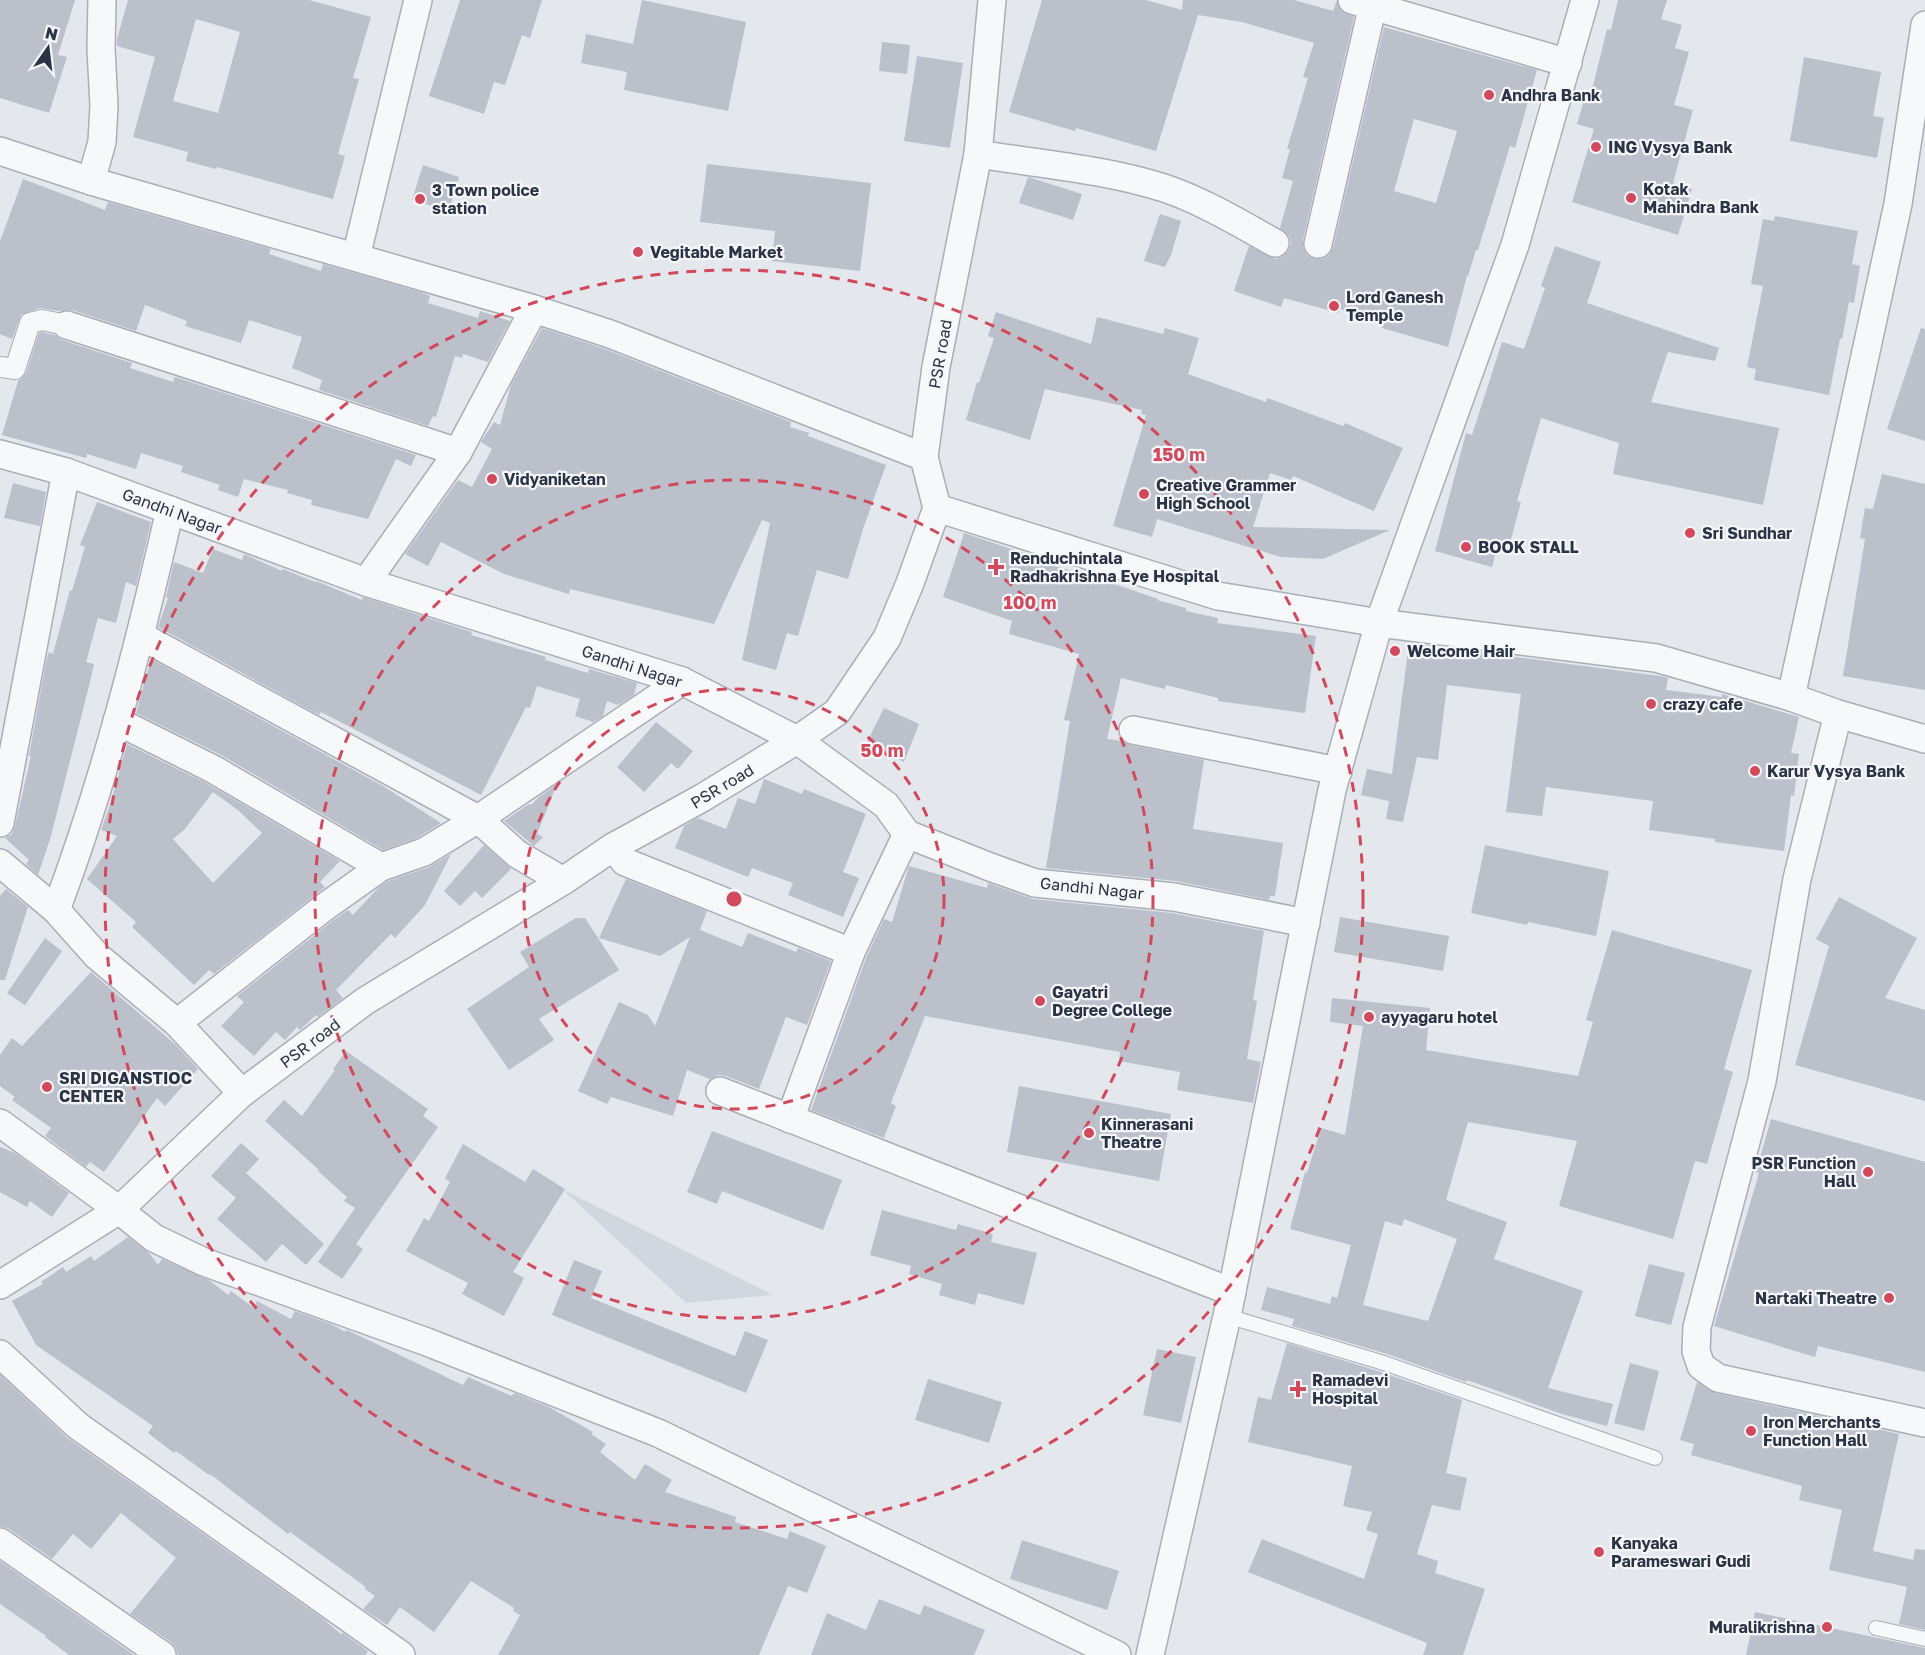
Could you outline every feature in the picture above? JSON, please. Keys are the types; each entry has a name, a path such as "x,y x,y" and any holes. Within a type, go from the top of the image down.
{"street":[{"path":"91,182 102,142 102,0"},
{"path":"356,257 418,0"},
{"path":"1150,1655 1229,1304 1338,771 1379,623 1515,245 1585,0"},
{"path":"1318,244 1366,2 1568,63"},
{"name":"PSR road","path":"0,1285 12,1264 119,1210 242,1093 365,1001 563,881 613,847 702,798 797,740 837,712 887,638 937,508 924,457 936,367 978,154 986,3"},
{"path":"1791,697 1898,204 1925,26"},
{"path":"0,151 91,182 534,309 610,334 924,457"},
{"path":"978,154 1116,177 1163,188 1199,202 1275,243"},
{"path":"366,582 458,452 534,309"},
{"path":"0,367 15,369 30,323 42,320 67,325 458,452"},
{"name":"Gandhi Nagar","path":"0,454 66,472 366,582 682,681 797,740 886,805 907,834 1035,883 1174,897 1306,923"},
{"path":"0,823 66,472"},
{"path":"937,508 1218,596 1379,623 1656,658 1791,697 1838,714 1925,740"},
{"path":"56,910 78,852 117,722 141,636 170,510"},
{"path":"141,636 478,819 517,854 563,881"},
{"path":"177,1023 326,906 381,867 424,852 478,819 682,681"},
{"path":"1838,714 1797,879 1762,1082 1697,1327 1696,1351 1701,1366 1718,1378 1925,1423"},
{"path":"117,722 213,769 381,867"},
{"path":"1133,730 1338,771"},
{"path":"790,1119 851,952 907,834"},
{"path":"613,847 625,862 851,952"},
{"path":"0,862 56,910 97,956 177,1023 242,1093"},
{"path":"720,1091 1229,1304"},
{"path":"0,1123 154,1238 204,1262 427,1342 658,1433 1117,1655"},
{"path":"0,1354 78,1426 401,1655"},
{"path":"0,1542 162,1655"}],"lane":[{"path":"1229,1304 1384,1363 1655,1458"},
{"path":"1876,1628 1925,1639"}],"shaded area":[{"path":"562,1189 773,1295 686,1303"}],"building":[{"path":"0,0 75,0 58,55 67,57 49,113 0,98"},
{"path":"128,0 309,0 371,17 353,78 359,79 338,154 345,156 333,199 217,167 216,169 186,161 188,152 133,137 155,57 117,46","holes":["196,19 240,32 218,113 173,101"]},
{"path":"460,0 542,0 530,38 522,35 505,85 494,82 484,114 429,96"},
{"path":"642,0 746,22 728,111 624,90 627,72 581,63 586,34 633,44"},
{"path":"1042,0 1146,0 1182,10 1183,0 1294,0 1333,11 1337,0 1341,11 1354,17 1303,240 1303,248 1307,255 1315,259 1323,259 1333,248 1384,27 1537,70 1515,148 1510,146 1478,250 1476,250 1467,276 1448,347 1382,328 1384,321 1340,309 1339,313 1284,298 1281,307 1234,291 1249,246 1275,259 1282,257 1289,250 1291,243 1289,236 1280,228 1293,181 1282,178 1290,149 1287,149 1308,78 1303,77 1314,43 1242,22 1198,15 1156,151 1009,112","holes":["1414,119 1457,131 1436,203 1394,191"]},
{"path":"1618,0 1667,0 1661,19 1682,25 1675,48 1689,52 1674,105 1693,110 1673,183 1692,189 1678,235 1572,202 1594,129 1577,124 1584,100 1589,102 1607,29 1611,30"},
{"path":"882,42 910,45 907,74 879,71"},
{"path":"917,56 963,63 950,148 904,141"},
{"path":"1804,57 1881,72 1873,116 1884,118 1877,158 1790,141"},
{"path":"707,164 871,183 860,271 772,261 775,231 700,222"},
{"path":"423,165 459,177 449,211 412,200"},
{"path":"1028,177 1082,194 1073,220 1019,203"},
{"path":"23,179 105,210 108,202 271,249 269,254 321,271 323,264 420,292 430,296 428,303 478,318 480,311 510,321 488,362 463,354 462,358 455,356 436,417 433,416 428,426 319,390 322,380 292,368 302,337 249,320 241,343 185,326 187,321 145,305 136,331 72,310 40,308 21,315 12,339 0,334 0,241"},
{"path":"1160,214 1181,221 1165,267 1144,261"},
{"path":"1775,216 1858,231 1852,264 1860,266 1854,303 1849,302 1829,395 1754,380 1756,369 1747,367 1763,286 1751,284 1763,219 1774,221"},
{"path":"1555,246 1601,262 1587,303 1719,348 1715,361 1668,352 1651,402 1779,428 1763,505 1613,474 1619,443 1541,418 1517,501 1521,502 1510,543 1499,540 1492,567 1435,551 1466,433 1472,435 1502,342 1524,349 1545,288 1541,286"},
{"path":"996,312 1091,344 1097,317 1163,334 1165,328 1199,338 1188,374 1266,402 1267,398 1343,426 1345,423 1403,448 1374,511 1293,476 1291,480 1270,473 1253,527 1390,530 1323,559 1281,557 1157,519 1152,537 1113,526 1146,415 1141,414 1142,410 1045,389 1030,440 966,420 977,382 979,383 994,338 988,336"},
{"path":"542,328 605,349 791,422 790,427 809,433 808,436 886,465 848,579 817,570 798,636 787,633 776,670 742,660 770,523 762,520 714,624 570,589 569,594 504,574 441,542 428,566 405,554 458,480 472,487 492,449 481,442 494,422 500,425 511,385"},
{"path":"1921,328 1925,329 1925,441 1887,429"},
{"path":"42,332 132,363 130,368 173,382 175,377 416,455 411,466 396,459 368,519 311,505 312,500 287,493 288,490 244,479 238,497 218,490 220,485 181,472 183,466 141,453 136,469 87,454 86,458 2,435 18,381 26,373 39,333"},
{"path":"1882,474 1925,484 1925,690 1843,676 1865,539 1860,538 1865,508 1873,509"},
{"path":"13,483 46,492 40,526 4,518"},
{"path":"97,502 151,522 136,586 126,582 116,623 98,618 86,662 94,664 89,686 51,836 38,875 26,864 29,860 5,838 12,834 15,826 31,756 29,756 46,662 49,652 53,654 70,590 72,591 85,547 80,545"},
{"path":"964,533 1026,554 1024,557 1100,579 1186,608 1186,611 1218,618 1217,623 1316,636 1305,713 1218,701 1218,698 1166,685 1165,689 1121,678 1107,739 1204,760 1193,829 1283,843 1275,896 1270,896 1269,900 1176,881 1046,868 1070,721 1064,720 1079,654 1009,634 1012,621 943,597"},
{"path":"213,549 242,560 244,554 282,571 283,569 362,600 363,597 472,632 471,635 546,657 545,660 588,673 589,669 637,683 634,695 618,705 607,701 603,716 593,722 575,716 580,699 537,686 530,708 526,707 481,795 321,712 319,715 158,627 168,598 166,597 174,562 203,573"},
{"path":"1409,643 1660,676 1668,678 1666,690 1722,697 1722,694 1799,717 1791,753 1799,754 1784,851 1649,830 1653,801 1546,787 1542,816 1506,812 1521,694 1447,685 1438,760 1417,757 1403,822 1386,819 1389,801 1361,795 1367,769 1392,774"},
{"path":"151,659 383,786 441,823 417,838 383,850 221,755 136,713"},
{"path":"884,708 919,724 904,762 866,744"},
{"path":"656,722 693,751 678,769 671,763 644,792 617,767"},
{"path":"127,744 206,783 340,861 320,882 325,887 214,974 209,970 194,985 132,927 136,922 87,879 117,836 101,830","holes":["213,792 239,811 262,833 213,883 173,839 184,830"]},
{"path":"764,779 802,794 804,789 866,814 843,872 859,878 843,917 788,895 793,883 752,868 748,877 675,848 684,826 698,818 726,829 738,798 755,804"},
{"path":"557,784 537,834 543,837 534,846 504,821 529,804 531,805"},
{"path":"484,845 511,869 482,898 475,891 460,906 444,891"},
{"path":"1485,845 1609,871 1596,936 1471,913"},
{"path":"451,854 425,905 395,938 391,934 336,990 343,998 318,1017 316,1015 300,1030 297,1027 285,1040 276,1032 254,1056 221,1026 244,1002 237,996 335,919 348,910 353,915 378,888 388,881 429,867"},
{"path":"909,866 987,888 988,883 1033,899 1172,913 1264,931 1253,1000 1257,1001 1247,1059 1261,1062 1253,1103 1177,1090 1180,1072 1119,1061 1120,1052 925,1016 891,1103 896,1106 884,1138 811,1110 866,958 884,919 892,922"},
{"path":"626,879 707,911 700,930 742,947 748,933 796,952 798,948 831,961 807,1025 786,1017 759,1089 726,1076 718,1075 710,1079 687,1070 673,1116 611,1097 607,1104 578,1091 619,1002 648,1015 655,1026 690,937 660,956 599,938"},
{"path":"6,889 28,907 5,980 0,980 0,896"},
{"path":"1839,897 1917,938 1885,998 1925,1010 1925,1101 1795,1065 1829,946 1816,939"},
{"path":"1340,917 1449,936 1443,971 1334,952"},
{"path":"576,918 585,918 619,970 539,1019 554,1040 509,1070 467,1009 529,967 520,952"},
{"path":"1612,930 1752,970 1724,1069 1733,1072 1707,1164 1695,1161 1673,1239 1559,1206 1577,1141 1468,1122 1446,1200 1507,1222 1494,1259 1583,1291 1548,1388 1613,1404 1607,1426 1562,1414 1467,1380 1466,1382 1387,1354 1292,1326 1294,1319 1261,1310 1267,1287 1330,1304 1332,1296 1337,1298 1351,1245 1290,1229 1305,1172 1307,1173 1321,1128 1345,1135 1363,1026 1330,1022 1332,998 1430,1008 1426,1050 1578,1076 1593,1022 1586,1020","holes":["1404,1219 1457,1239 1428,1321 1363,1305 1385,1221 1402,1226"]},
{"path":"45,938 62,951 25,1005 7,993"},
{"path":"91,972 176,1045 198,1069 165,1106 157,1098 104,1172 90,1162 86,1167 45,1136 51,1128 12,1100 15,1097 0,1086 0,1055 12,1038 22,1046"},
{"path":"346,1051 428,1109 423,1116 438,1127 356,1244 363,1249 342,1279 318,1262 355,1208 344,1201 347,1197 265,1121 284,1100 302,1116"},
{"name":"Kinnerasani Theatre","path":"1019,1086 1171,1114 1159,1181 1007,1152"},
{"path":"1771,1119 1925,1162 1925,1372 1818,1346 1815,1357 1714,1326 1759,1173 1756,1172"},
{"path":"712,1131 842,1180 823,1230 722,1191 717,1204 687,1192"},
{"path":"241,1143 259,1159 246,1173 324,1244 306,1265 282,1244 266,1262 217,1219 236,1198 211,1176"},
{"path":"463,1144 525,1182 533,1169 565,1189 513,1272 524,1278 504,1316 462,1294 468,1283 406,1251 424,1218 429,1221 450,1182 445,1178"},
{"path":"0,1147 15,1153 69,1193 52,1217 30,1201 27,1207 0,1192"},
{"path":"882,1210 956,1230 958,1224 993,1234 991,1242 1037,1253 1024,1305 978,1293 975,1305 939,1295 942,1284 909,1274 911,1266 870,1255"},
{"path":"128,1237 150,1254 158,1265 162,1259 209,1280 228,1295 231,1291 254,1308 257,1301 291,1319 295,1311 333,1325 345,1332 349,1331 463,1385 468,1377 512,1396 514,1393 549,1407 593,1432 591,1434 606,1444 600,1452 635,1480 645,1464 672,1480 665,1492 736,1517 735,1522 787,1539 790,1531 826,1546 807,1593 788,1586 759,1655 498,1655 520,1615 513,1611 514,1608 471,1581 434,1632 400,1607 387,1625 363,1609 375,1596 364,1588 366,1587 290,1532 288,1534 210,1474 176,1451 174,1453 148,1433 153,1426 36,1345 12,1301 43,1284 41,1282 63,1267 66,1272 91,1256 94,1261"},
{"path":"574,1260 602,1271 591,1298 735,1356 745,1331 768,1340 746,1393 552,1315"},
{"path":"1649,1264 1685,1273 1671,1325 1635,1316"},
{"path":"1287,1343 1462,1400 1446,1473 1467,1478 1460,1511 1432,1505 1417,1554 1438,1561 1435,1573 1485,1589 1463,1655 1423,1655 1427,1643 1248,1572 1262,1539 1364,1579 1378,1534 1366,1530 1372,1512 1343,1506 1352,1466 1248,1442 1258,1397 1271,1400"},
{"path":"1157,1349 1196,1357 1181,1423 1143,1415"},
{"path":"1630,1363 1659,1371 1644,1431 1614,1423"},
{"path":"0,1375 69,1439 368,1651 367,1655 178,1655 171,1642 130,1614 176,1558 121,1513 91,1549 73,1534 52,1559 9,1529 0,1526"},
{"path":"928,1379 1002,1402 989,1443 915,1420"},
{"path":"1697,1382 1715,1393 1899,1434 1873,1551 1913,1560 1915,1549 1925,1550 1925,1630 1899,1624 1907,1587 1829,1570 1842,1510 1799,1500 1802,1486 1691,1455 1694,1444 1680,1440"},
{"path":"1022,1540 1119,1571 1107,1610 1010,1579"},
{"path":"0,1561 134,1655 69,1655 0,1604"},
{"path":"879,1599 920,1615 924,1605 985,1630 974,1655 811,1655 827,1613 866,1630"},
{"path":"1755,1612 1925,1648 1925,1655 1746,1655"}],"place":[{"name":"Andhra Bank","path":"1489,95"},
{"name":"ING Vysya Bank","path":"1596,147"},
{"name":"Kotak Mahindra Bank","path":"1631,198"},
{"name":"3 Town police station","path":"420,199"},
{"name":"Vegitable Market","path":"638,252"},
{"name":"Lord Ganesh Temple","path":"1334,306"},
{"name":"Vidyaniketan","path":"492,479"},
{"name":"Creative Grammer High School","path":"1144,494"},
{"name":"Sri Sundhar","path":"1690,533"},
{"name":"BOOK STALL","path":"1466,547"},
{"name":"Renduchintala Radhakrishna Eye Hospital","path":"996,567"},
{"name":"Welcome Hair","path":"1395,651"},
{"name":"crazy cafe","path":"1651,704"},
{"name":"Karur Vysya Bank","path":"1755,771"},
{"name":"Gayatri Degree College","path":"1040,1001"},
{"name":"ayyagaru hotel","path":"1369,1017"},
{"name":"SRI DIGANSTIOC CENTER","path":"47,1087"},
{"name":"Kinnerasani Theatre","path":"1089,1133"},
{"name":"PSR Function Hall","path":"1868,1172"},
{"name":"Nartaki Theatre","path":"1889,1298"},
{"name":"Ramadevi Hospital","path":"1298,1389"},
{"name":"Iron Merchants Function Hall","path":"1751,1431"},
{"name":"Kanyaka Parameswari Gudi","path":"1599,1552"},
{"name":"Muralikrishna","path":"1827,1627"}]}
